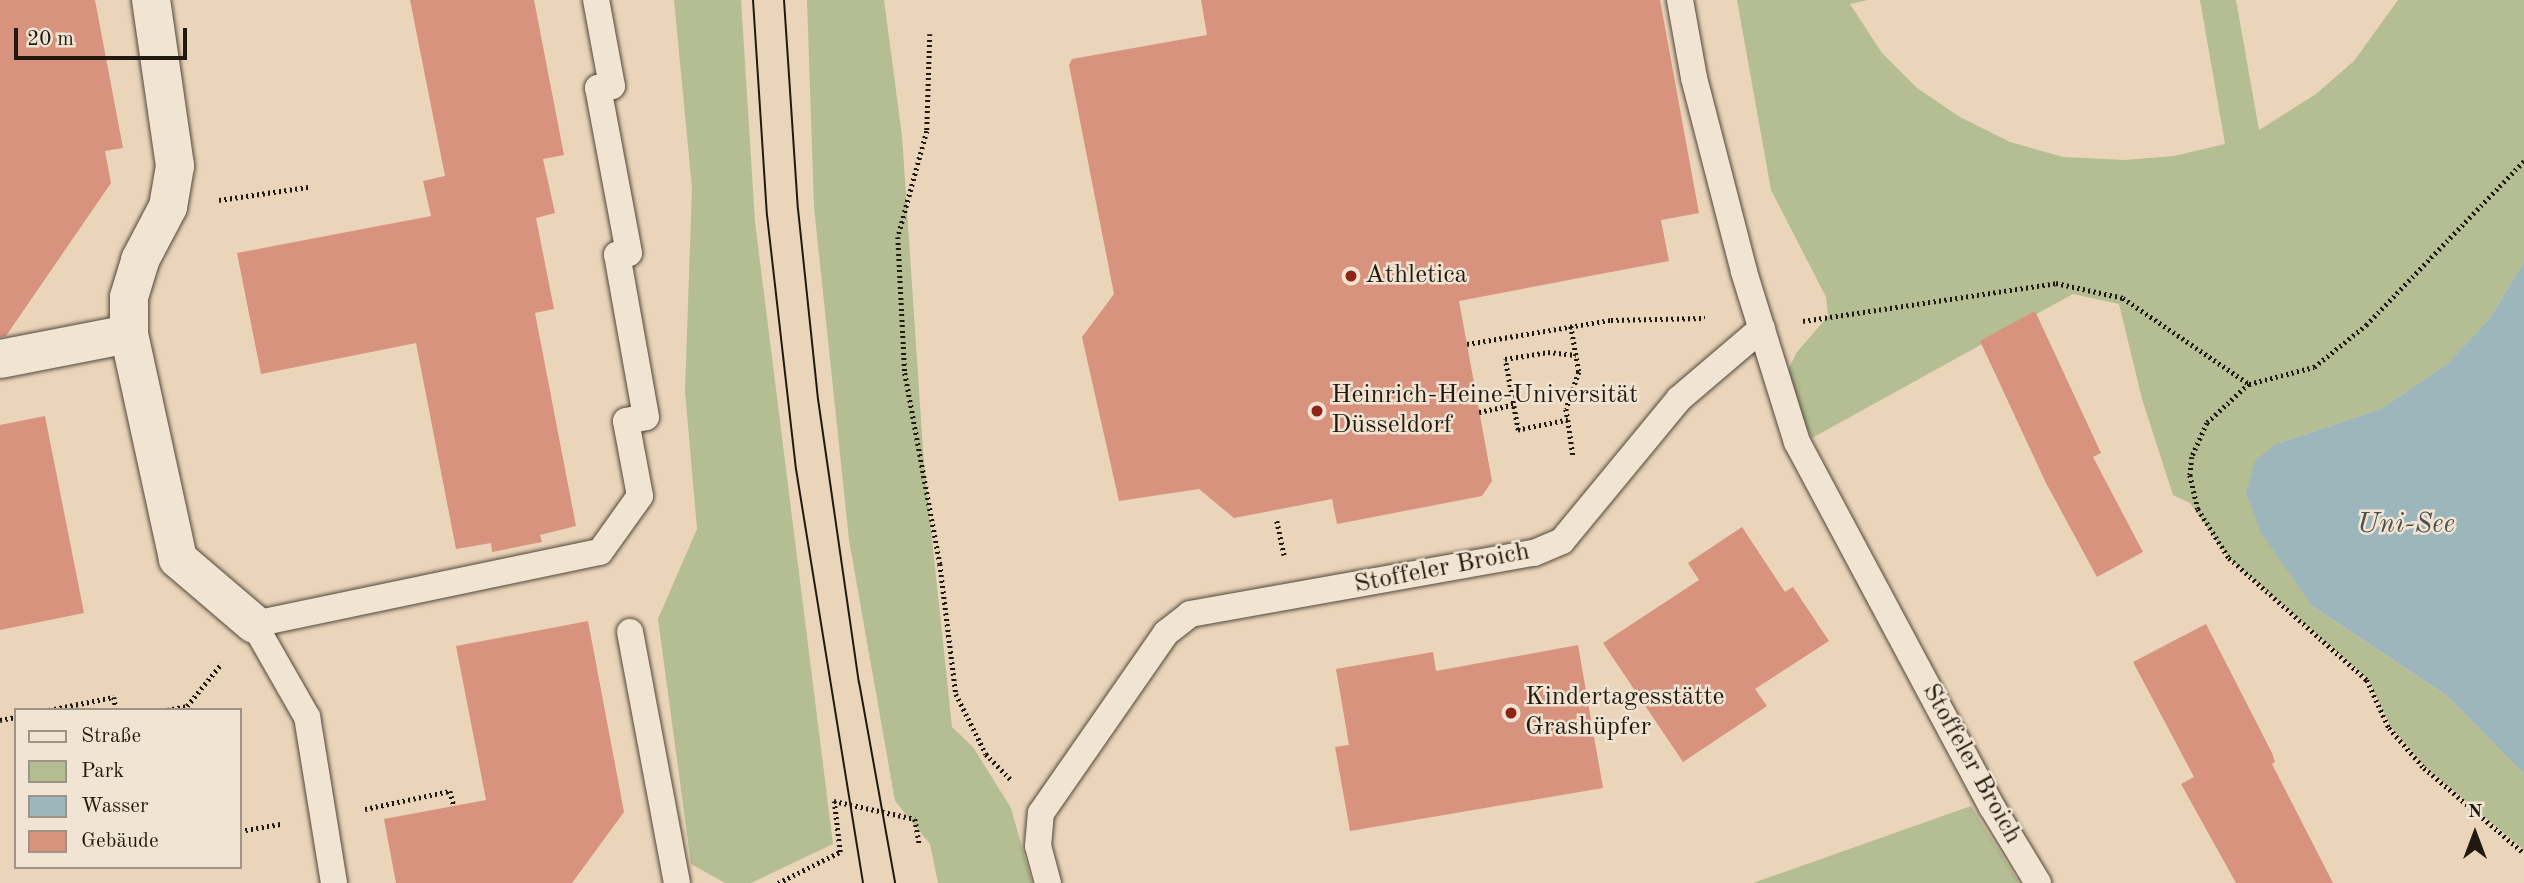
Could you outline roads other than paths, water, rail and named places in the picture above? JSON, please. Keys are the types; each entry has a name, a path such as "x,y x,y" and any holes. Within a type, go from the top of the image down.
{"street":[{"path":"151,0 175,166 168,207 140,260 130,297 130,334 178,559 254,624"},
{"path":"0,359 130,334"}],"lane":[{"path":"334,883 321,818 307,717 254,624 600,551 639,496 625,421 646,417 617,255 629,253 597,88 611,86 596,0"},
{"path":"1680,0 1694,78 1762,328"},
{"name":"Stoffeler Broich","path":"1048,883 1038,846 1041,813 1166,633 1190,614 1534,554 1562,541 1679,400 1762,328 1797,442 1993,807 2038,883"},
{"path":"630,632 677,883"}],"water":[{"name":"Uni-See","path":"2524,262 2524,774 2447,696 2312,606 2260,531 2246,492 2255,461 2276,444 2381,409 2448,363 2489,319"}],"tram line":[{"path":"753,0 767,215 796,469 863,883"},
{"path":"784,0 798,209 818,399 859,682 895,883"}],"place":[{"name":"Athletica","path":"1351,276"},
{"name":"Heinrich-Heine-Universität Düsseldorf","path":"1317,411"},
{"name":"Kindertagesstätte Grashüpfer","path":"1511,713"}]}
